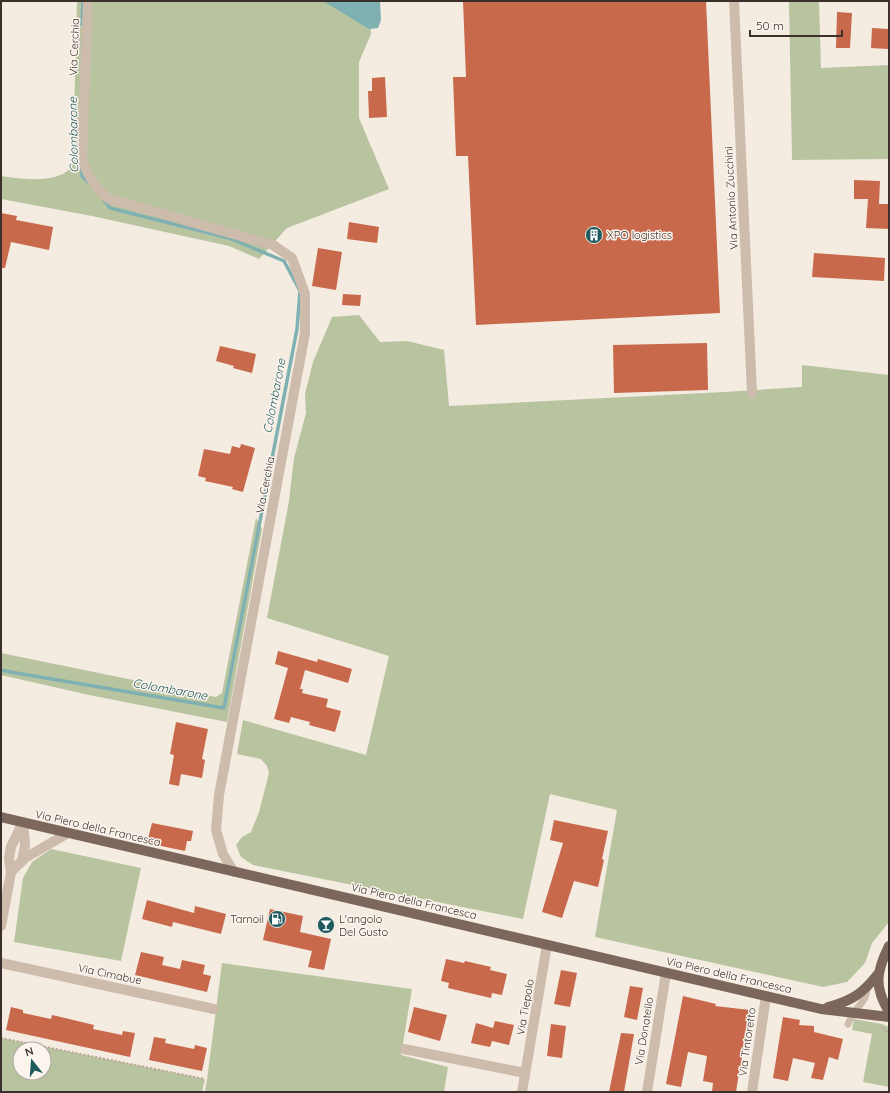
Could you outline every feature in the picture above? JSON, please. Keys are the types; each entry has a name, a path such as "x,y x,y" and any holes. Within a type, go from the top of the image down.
{"main road":[{"name":"Via Piero della Francesca","path":"1,817 821,1009 889,1017"},
{"path":"889,946 881,963 878,974 882,1001 889,1012"},
{"name":"Via Piero della Francesca","path":"821,1009 842,1004 859,995 867,988 878,974"}],"street":[{"name":"Via Cerchia","path":"88,1 82,158 85,170 91,181 99,191 109,199 273,246 292,258 305,294 305,333 219,795 216,830 223,854 234,872"},
{"name":"Via Antonio Zucchini","path":"734,1 752,393"},
{"path":"1,926 11,872 9,858 11,847 23,822"},
{"path":"22,861 25,845 23,822"},
{"path":"11,872 22,861 41,848 68,833"},
{"path":"1,847 9,858"},
{"name":"Via Tiepolo","path":"522,1092 547,945"},
{"name":"Via Cimabue","path":"1,963 214,1009"},
{"name":"Via Donatello","path":"647,1092 666,973"},
{"name":"Via Tintoretto","path":"752,1092 766,996"},
{"path":"404,1049 525,1073"}],"lane":[{"path":"848,1024 854,1012 865,1000 867,988"}],"path":[{"path":"1,1038 205,1079"}],"green space":[{"path":"77,1 370,1 371,34 359,62 359,118 389,189 287,228 259,259 229,246 92,216 1,199 1,176 28,179 48,178 64,173 71,166 73,152"},
{"path":"789,1 819,1 821,68 889,65 889,159 792,160"},
{"path":"359,315 380,342 407,341 444,350 449,406 802,387 802,365 889,375 889,922 872,943 865,963 847,982 823,987 595,937 617,810 550,794 523,919 253,865 241,857 236,845 242,837 251,832 259,812 269,773 267,766 261,759 237,754 243,720 366,755 389,656 267,618 289,501 294,458 306,413 305,394 313,362 332,317"},
{"path":"256,518 262,529 227,722 89,695 1,675 1,653 216,697 222,693"},
{"path":"51,849 141,868 121,961 14,942 23,878 32,862"},
{"path":"222,963 412,989 401,1055 448,1067 444,1092 205,1092"},
{"path":"854,1019 882,1024 889,1027 889,1087 863,1082 872,1034 852,1030"},
{"path":"1,1038 16,1041 12,1041 12,1081 52,1081 52,1048 205,1079 202,1092 1,1092"}],"water":[{"path":"323,1 380,1 381,20 378,28 369,29"}],"building":[{"name":"XPO logistics","path":"463,1 706,1 720,313 476,325 468,156 456,156 453,77 466,77"},
{"path":"837,12 852,13 850,48 836,48"},
{"path":"872,28 889,29 888,49 871,48"},
{"path":"385,77 387,117 369,118 368,91 372,91 372,78"},
{"path":"854,180 880,181 879,204 889,204 889,229 866,228 868,199 854,199"},
{"path":"1,213 17,216 16,220 53,227 49,250 11,242 5,268 1,268"},
{"path":"349,222 379,227 377,243 347,239"},
{"path":"318,248 342,252 336,290 312,286"},
{"path":"814,253 885,258 884,281 812,277"},
{"path":"343,294 361,295 360,306 342,305"},
{"path":"707,343 708,390 614,393 613,345"},
{"path":"220,346 256,354 252,373 233,368 234,366 216,361"},
{"path":"241,444 255,448 243,492 232,489 233,487 205,481 206,478 198,476 204,449 230,454 232,446 240,448"},
{"path":"278,651 317,662 318,659 352,669 348,683 305,670 300,689 303,689 302,693 328,699 326,707 341,711 335,732 309,725 310,722 291,717 289,723 274,719 288,668 275,664"},
{"path":"176,722 208,729 202,759 205,760 202,778 181,774 179,786 169,784 174,755 170,754"},
{"path":"554,820 608,831 598,887 574,881 562,918 542,912 563,843 550,840"},
{"path":"152,823 193,831 191,841 187,841 185,851 147,843"},
{"path":"147,900 194,913 195,906 226,914 221,934 173,922 172,927 142,919"},
{"path":"270,909 303,916 300,932 331,939 324,970 308,967 312,951 263,940"},
{"path":"141,952 164,957 162,965 180,969 182,960 205,965 203,974 211,976 207,992 135,975"},
{"path":"446,959 464,963 465,961 491,967 490,970 507,974 502,995 492,993 491,998 448,988 449,983 441,981"},
{"path":"561,970 577,973 570,1007 554,1004"},
{"path":"630,986 643,988 637,1020 624,1017"},
{"path":"683,996 716,1004 715,1006 750,1010 748,1032 745,1031 736,1092 712,1092 713,1083 703,1081 707,1056 688,1052 681,1087 666,1084"},
{"path":"11,1007 23,1010 23,1013 51,1019 52,1015 94,1025 93,1029 122,1035 123,1031 135,1033 130,1057 6,1030"},
{"path":"414,1007 447,1015 440,1041 408,1032"},
{"path":"783,1017 800,1020 799,1025 814,1026 814,1032 843,1039 838,1060 829,1057 823,1080 811,1078 815,1063 793,1058 788,1081 773,1078"},
{"path":"495,1021 514,1025 509,1045 492,1041 490,1047 471,1043 476,1023 493,1028"},
{"path":"551,1024 566,1026 562,1058 547,1056"},
{"path":"621,1033 634,1034 624,1092 609,1092"},
{"path":"154,1037 166,1039 165,1043 194,1049 195,1045 207,1048 202,1071 149,1060"}],"waterway":[{"name":"Colombarone","path":"82,24 83,1"},
{"name":"Colombarone","path":"82,169 82,176 88,182"},
{"name":"Colombarone","path":"1,670 224,708 297,329 300,291 284,261 229,238 110,208 104,200"}],"place":[{"name":"XPO logistics","path":"594,235"},
{"name":"Tamoil","path":"277,919"},
{"name":"L'angolo Del Gusto","path":"326,925"}]}
